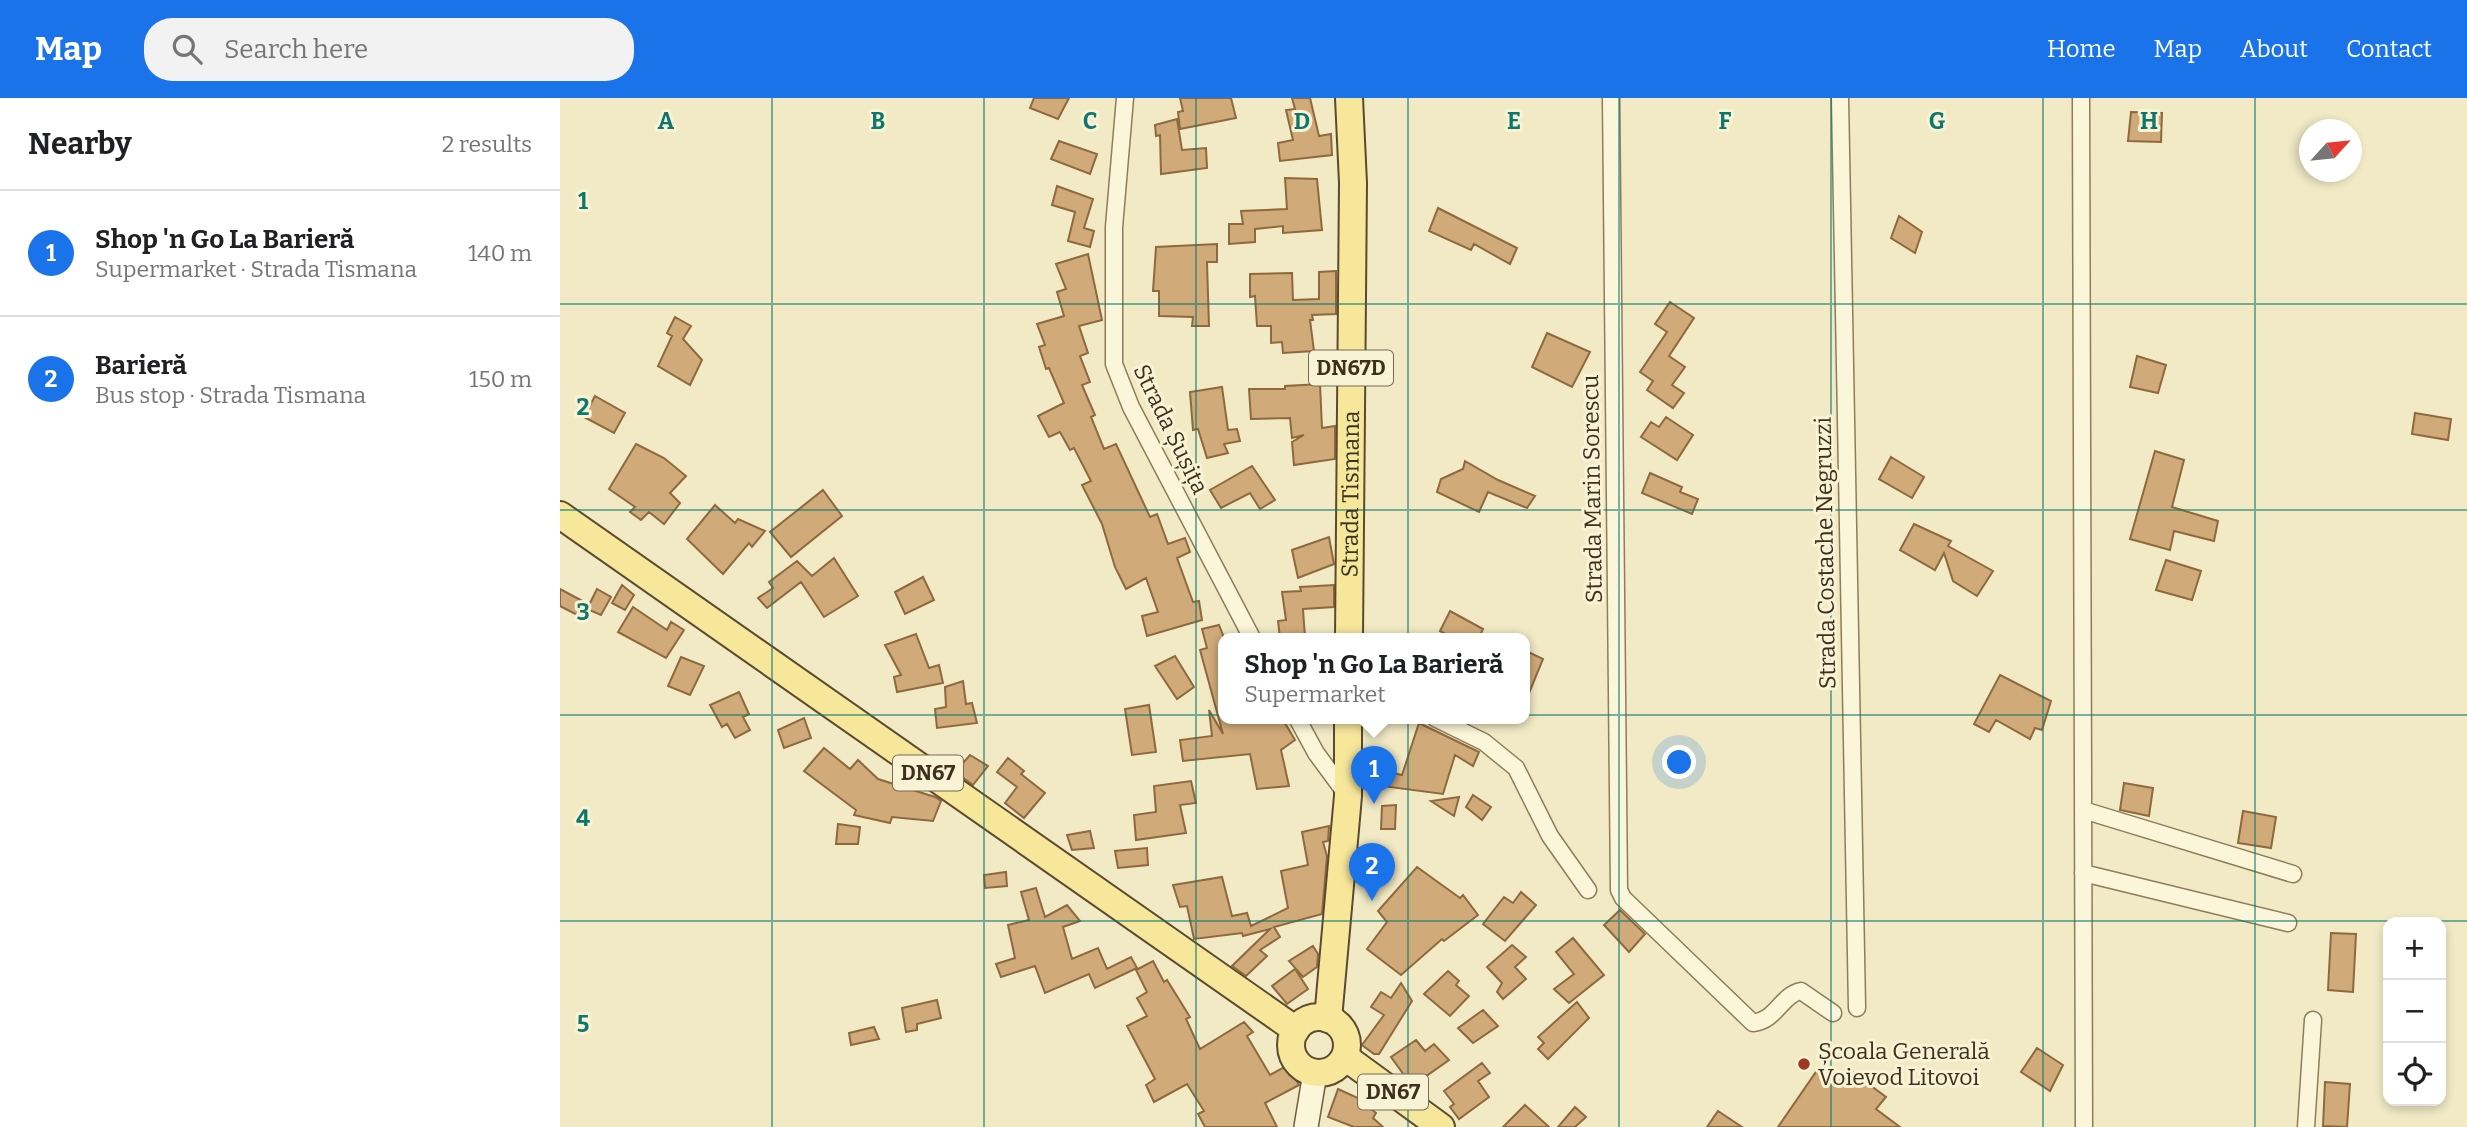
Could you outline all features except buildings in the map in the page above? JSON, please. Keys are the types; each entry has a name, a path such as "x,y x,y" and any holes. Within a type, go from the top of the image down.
{"main road":[{"name":"Strada Tismana","path":"1349,98 1353,183 1349,633"},
{"name":"DN67","path":"560,515 1296,1030"},
{"path":"1306,1127 1315,1073 1306,1070 1294,1057 1292,1048 1296,1030 1310,1019 1328,1019 1348,796 1348,724"},
{"name":"DN67","path":"1315,1073 1332,1070 1345,1057 1347,1048 1343,1030 1328,1019"},
{"name":"DN67","path":"1345,1057 1441,1127"}],"street":[{"name":"Strada Șușița","path":"1125,98 1114,227 1114,364 1131,407 1249,633"},
{"name":"Strada Marin Sorescu","path":"1611,98 1618,879 1623,898 1753,1023 1773,1017 1793,992 1801,991 1833,1013"},
{"name":"Strada Costache Negruzzi","path":"1840,98 1857,1008"},
{"path":"2081,98 2084,1127"},
{"path":"1300,724 1316,753 1348,796"},
{"path":"1447,724 1483,743 1516,768 1550,836 1588,890"},
{"path":"2083,810 2293,874"},
{"path":"2083,873 2288,923"},
{"path":"2306,1127 2314,1020"}],"place":[{"name":"Shop 'n Go La Barieră","path":"1374,804"},
{"name":"Barieră","path":"1372,901"},
{"name":"Școala Generală Voievod Litovoi","path":"1804,1064"}]}
